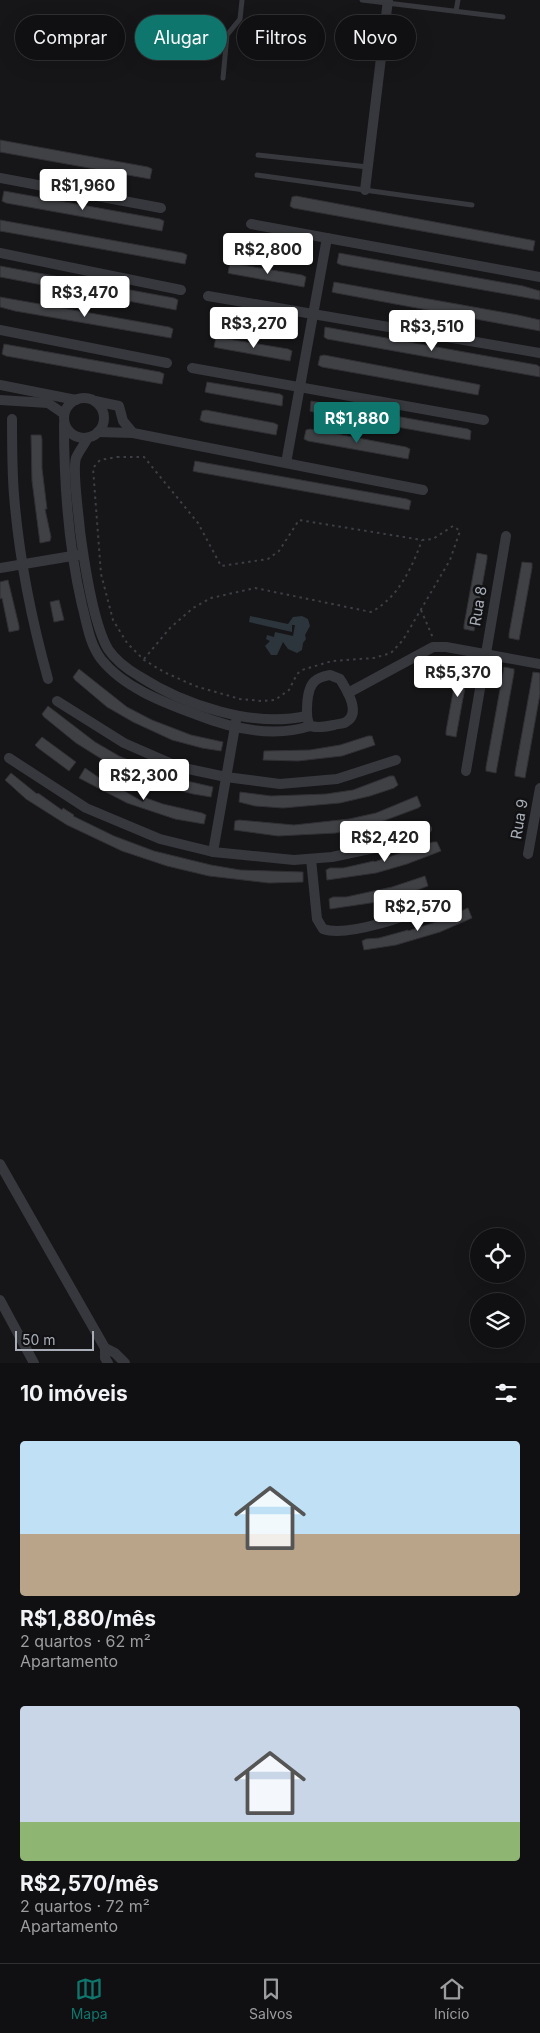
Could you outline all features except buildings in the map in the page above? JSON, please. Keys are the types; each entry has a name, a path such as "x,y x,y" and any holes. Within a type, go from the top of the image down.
{"street":[{"path":"365,190 388,2"},
{"path":"0,178 161,208"},
{"path":"251,224 540,277"},
{"path":"286,463 327,238"},
{"path":"0,253 181,290"},
{"path":"208,296 540,353"},
{"path":"0,330 167,363"},
{"path":"192,368 484,420"},
{"path":"0,384 76,400 86,398 119,406 123,421 133,433"},
{"path":"0,400 48,403 64,419 69,432 78,438 87,438 103,427 105,418 102,408 95,401"},
{"path":"76,400 68,406 64,419 65,500 72,556 90,640 101,658 115,672 155,700 220,724 253,730 296,730 308,721 310,688 314,682 330,675 340,679 353,706 352,715 346,722 320,728 308,721 254,718 222,712 161,690 122,665 109,650 101,634 84,554 77,498 75,460 87,438"},
{"path":"12,419 14,494 22,564 33,625 48,679"},
{"path":"98,432 133,433 423,490"},
{"name":"Rua 8","path":"466,771 506,536"},
{"path":"0,568 84,554"},
{"path":"348,693 433,647 446,647 540,664"},
{"path":"57,701 124,743 179,767 226,777 280,784 328,780 396,760"},
{"path":"213,852 238,715"},
{"path":"9,758 86,808 160,840 213,852 294,860 332,857 379,847 426,829"},
{"name":"Rua 9","path":"528,854 540,788"},
{"path":"311,859 317,919 323,929 333,932 387,922 456,897"},
{"path":"0,1164 105,1348 105,1358 108,1363"},
{"path":"0,1300 34,1363"},
{"path":"105,1348 115,1353 124,1363"}],"lane":[{"path":"222,78 227,35 240,19 242,0"},
{"path":"362,0 504,17"},
{"path":"456,11 458,0"},
{"path":"258,155 368,167"},
{"path":"257,175 472,205"}],"path":[{"path":"118,457 144,457 198,523 221,566 268,559 279,551 299,520 422,540 433,539 453,526 460,531 450,560 403,640 391,653 374,658 332,661 302,670 297,674 288,690 275,700 262,702 240,699 195,686 144,660 127,643 113,620 101,574 93,468 100,460 118,457"},
{"path":"144,660 170,628 193,608 211,598 254,588 371,612 382,606 412,568 422,540"},
{"path":"421,610 438,647"}],"shaded area":[{"path":"250,616 288,624 293,617 302,616 308,619 310,626 305,635 306,639 302,650 297,653 288,649 283,642 277,655 271,655 265,646 270,641 266,639 267,635 274,637 275,632 293,636 295,625 292,625 292,632 249,622"}]}
